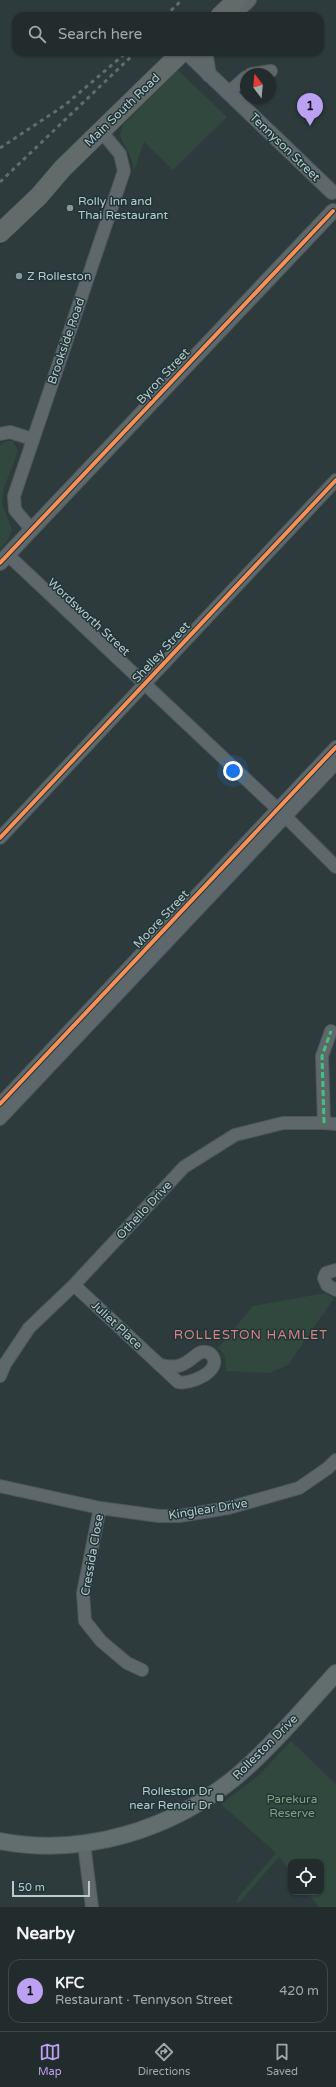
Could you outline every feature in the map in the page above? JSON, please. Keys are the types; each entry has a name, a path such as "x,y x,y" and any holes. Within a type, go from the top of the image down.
{"highway":[{"path":"224,12 237,0"},
{"name":"Main South Road","path":"0,233 39,196 63,168 178,56"},
{"name":"Main South Road","path":"0,220 31,190 63,168"}],"main road":[{"name":"Rolleston Drive","path":"0,1841 43,1846 84,1844 112,1839 146,1828 186,1809 213,1793 252,1762 336,1674"}],"street":[{"path":"236,12 249,0"},
{"name":"Tennyson Street","path":"190,56 334,190"},
{"path":"206,56 209,75"},
{"path":"228,93 240,82"},
{"name":"Brookside Road","path":"32,530 16,514 13,500 32,439 123,177 124,167 120,154 101,131"},
{"path":"334,190 328,204 334,212"},
{"name":"Byron Street","path":"4,559 334,212"},
{"path":"0,434 10,432 32,439"},
{"name":"Shelley Street","path":"0,838 336,480"},
{"name":"Wordsworth Street","path":"4,559 145,684 282,813 336,867"},
{"name":"Moore Street","path":"0,1119 282,813 336,747"},
{"name":"Moore Street","path":"0,1104 282,813 336,763"},
{"path":"324,1123 322,1056 331,1031"},
{"name":"Othello Drive","path":"0,1376 5,1364 29,1328 74,1285 184,1167 197,1157 235,1135 283,1123 336,1124"},
{"path":"336,1270 326,1273 324,1278 326,1285 336,1290"},
{"name":"Juliet Place","path":"74,1285 161,1365"},
{"name":"Kinglear Drive","path":"0,1486 100,1508 159,1516 179,1516 228,1508 299,1488 328,1468 336,1460"},
{"name":"Cressida Close","path":"100,1508 84,1593 85,1621 100,1641 127,1663 142,1670"},
{"path":"84,1844 92,1907"}],"green space":[{"path":"178,70 227,117 173,170 144,142 134,171 131,158 120,136 123,125"},
{"path":"13,441 18,451 4,488 2,504 12,529 8,540 0,549 0,446 3,442"},
{"path":"325,1293 334,1298 288,1365 269,1373 226,1371 226,1361 221,1350 218,1348 253,1306"},
{"name":"Parekura Reserve","path":"291,1741 336,1784 336,1907 319,1907 309,1895 324,1895 324,1859 288,1859 288,1868 279,1857 239,1903 236,1902 238,1897 276,1853 221,1804 258,1776"}],"railway":[{"path":"169,12 182,0"},
{"path":"0,148 65,105 122,56"},
{"path":"0,182 132,56"}],"marked path":[{"path":"324,1123 322,1056 331,1031"}],"cycle path":[{"path":"0,563 333,211"},
{"path":"0,838 336,480"},
{"path":"0,1104 336,747"}],"place":[{"name":"KFC","path":"310,126"},
{"name":"Rolly Inn and Thai Restaurant","path":"70,208"},
{"name":"Z Rolleston","path":"19,276"},
{"name":"Rolleston Dr near Renoir Dr","path":"220,1798"}],"district":[{"name":"ROLLESTON HAMLET","path":"251,1335"}]}
